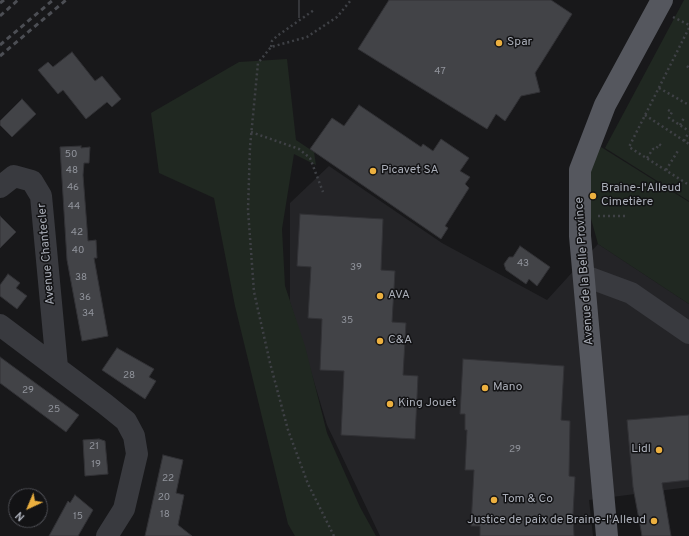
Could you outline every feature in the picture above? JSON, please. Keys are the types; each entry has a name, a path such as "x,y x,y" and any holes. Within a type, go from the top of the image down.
{"main road":[{"name":"Avenue de la Belle Province","path":"607,536 579,216 580,170 605,105 662,0"}],"street":[{"name":"Avenue Chantecler","path":"0,188 14,176 32,181 41,196 57,367"},
{"path":"585,276 631,293 689,333"},
{"path":"0,325 126,421 134,436 137,454 124,509 107,536"}],"path":[{"path":"271,47 307,37 337,17 350,0"},
{"path":"314,10 277,36 272,41 271,47 258,63 251,132 248,210 254,292 270,363 288,430 308,484 334,536"},
{"path":"689,28 629,146 689,185"},
{"path":"659,88 689,105"},
{"path":"668,110 672,112 669,118 689,132 684,140"},
{"path":"645,115 689,144"},
{"path":"680,125 684,118"},
{"path":"251,132 299,149 310,158 323,192"},
{"path":"647,158 653,149 656,149 659,144 663,147"},
{"path":"666,170 679,149"},
{"path":"579,216 626,216"}],"shaded area":[{"path":"684,0 689,0 689,201 605,148"},
{"path":"287,59 296,140 314,152 316,165 294,154 282,229 285,286 305,346 327,433 360,507 376,536 295,536 288,524 235,306 214,198 159,173 151,113 239,62"},
{"path":"601,147 689,202 689,304 598,244 584,193 590,166"},
{"path":"329,166 442,243 547,300 598,244 689,304 689,487 589,500 593,536 380,536 327,425 290,302 290,203"}],"building":[{"path":"389,0 551,0 572,14 535,73 540,92 521,96 505,121 496,114 487,129 358,49"},
{"path":"72,52 95,81 102,76 121,99 112,107 107,102 86,119 63,90 58,94 38,70 48,62 53,67"},
{"path":"22,99 36,114 12,137 0,125 0,121"},
{"path":"359,105 421,147 423,144 433,151 441,139 469,158 460,171 470,177 465,184 469,188 445,226 448,228 441,239 310,149 332,118 344,126"},
{"path":"81,146 81,148 90,147 89,163 84,163 83,175 88,241 96,240 97,258 94,258 108,336 82,341 67,260 60,147"},
{"path":"300,214 383,219 381,270 395,271 392,322 406,323 403,375 418,376 415,439 341,435 344,371 320,370 322,319 308,318 311,267 297,266"},
{"path":"0,216 16,232 0,248"},
{"path":"520,246 550,267 537,286 529,279 526,284 506,270 504,264 509,257 513,257"},
{"path":"8,274 20,283 16,288 27,296 17,309 0,296 0,285"},
{"path":"117,348 154,369 149,377 156,381 145,399 102,370"},
{"path":"0,357 79,415 66,432 0,383"},
{"path":"463,359 564,366 561,420 570,421 569,476 575,477 573,514 574,536 480,536 480,526 471,526 474,470 465,470 467,430 465,430 465,414 460,414"},
{"name":"Lidl","path":"689,415 689,480 662,483 671,536 642,536 633,487 627,420"},
{"path":"99,439 105,441 108,474 85,476 83,440"},
{"path":"163,455 183,460 176,493 184,495 178,525 192,536 145,536"},
{"path":"75,495 93,510 78,536 49,536 68,501 70,503"}],"railway":[{"path":"0,3 4,0"},
{"path":"0,16 18,0"},
{"path":"0,45 53,0"},
{"path":"0,56 66,0"}],"place":[{"name":"Spar","path":"499,43"},
{"name":"Picavet SA","path":"373,171"},
{"name":"Braine-l'Alleud Cimetière","path":"593,196"},
{"name":"AVA","path":"380,296"},
{"name":"C&A","path":"380,341"},
{"name":"Mano","path":"485,388"},
{"name":"King Jouet","path":"390,404"},
{"name":"Lidl","path":"659,450"},
{"name":"Tom & Co","path":"494,500"},
{"name":"Justice de paix de Braine-l'Alleud","path":"654,521"}]}
